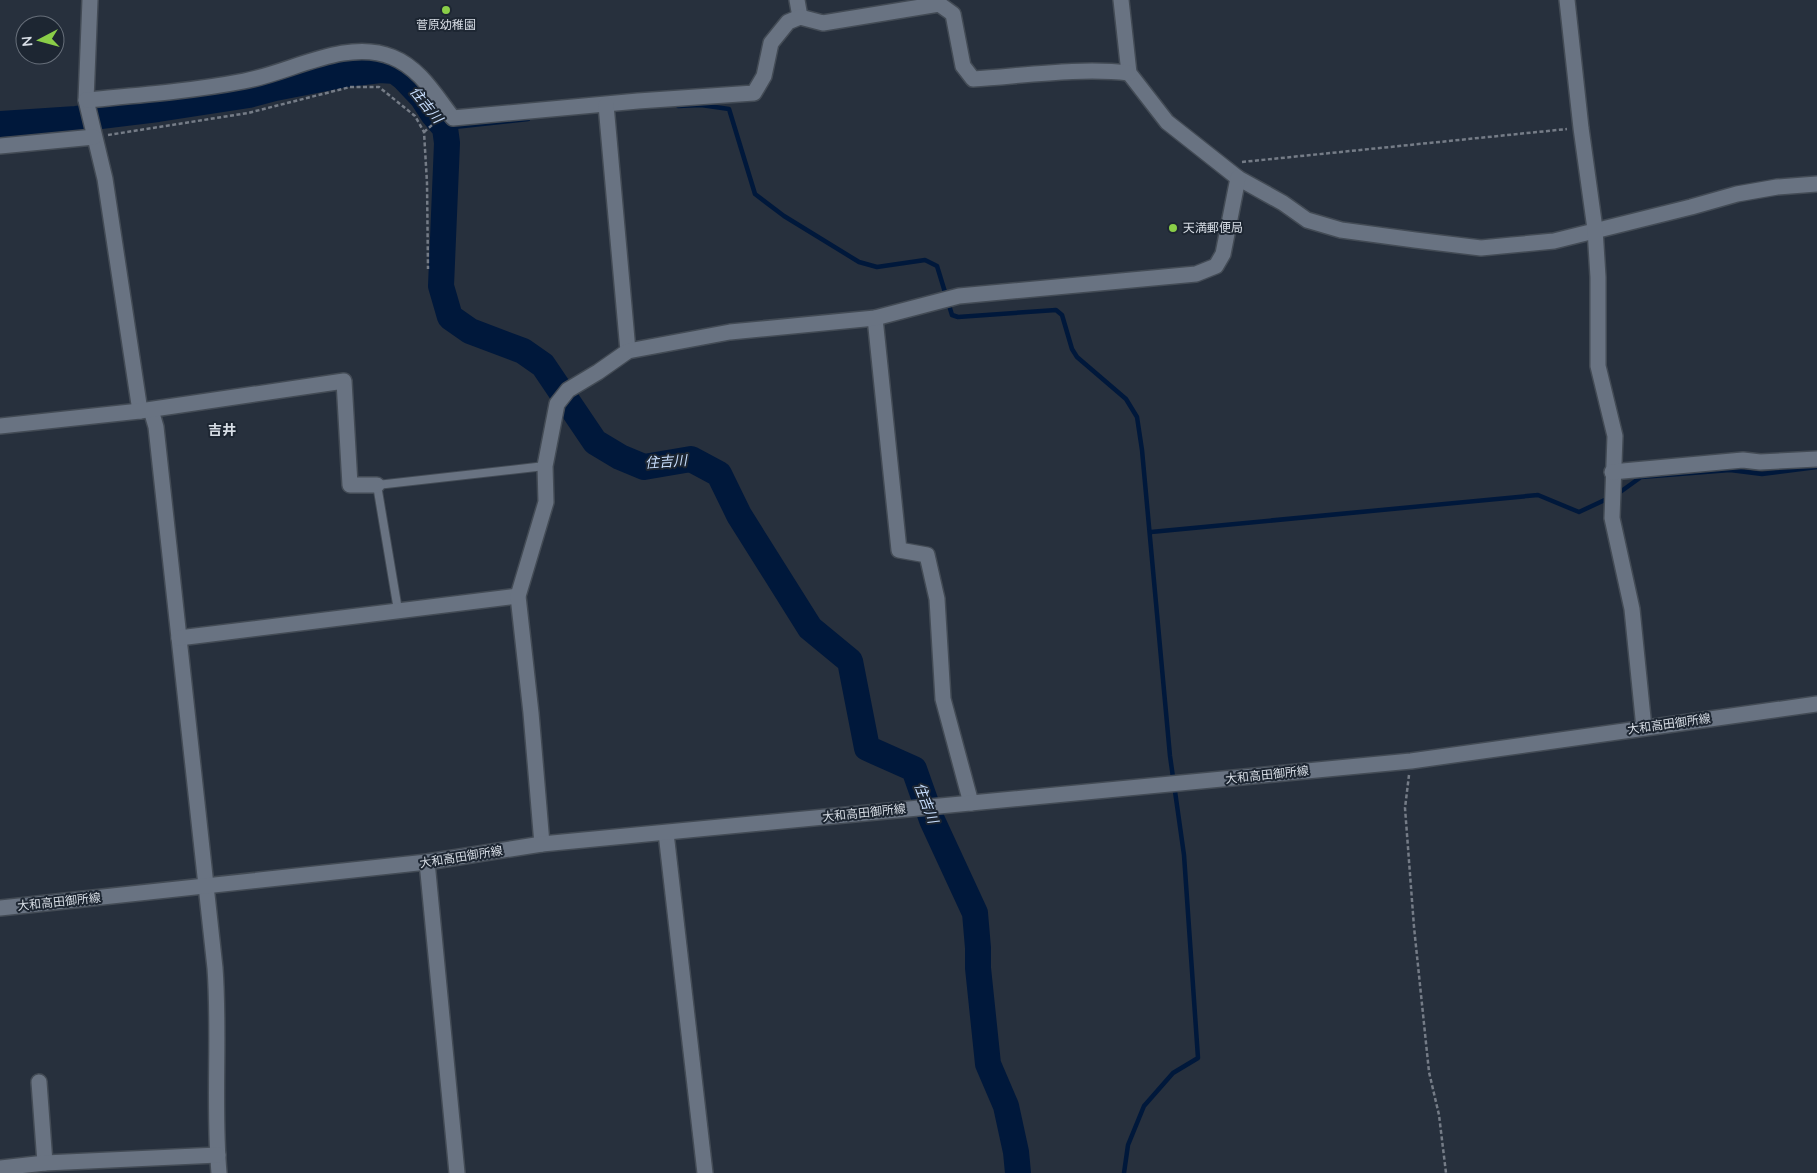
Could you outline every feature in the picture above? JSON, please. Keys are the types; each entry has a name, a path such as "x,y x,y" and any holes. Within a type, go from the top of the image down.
{"street":[{"path":"90,0 86,100 105,179 146,411 156,427 216,988 216,1133 219,1173"},
{"path":"798,0 800,17"},
{"path":"1122,0 1129,73 1168,122 1238,178 1270,195 1307,220 1341,230 1481,248 1554,241 1737,194 1777,187 1817,184"},
{"path":"1567,0 1581,128 1595,230 1598,277 1598,366 1615,436 1612,472 1612,518 1632,609 1644,728"},
{"path":"86,100 193,89 246,81 339,54 370,51 393,57 418,73 453,118 754,93 764,76 771,43 788,22 800,17 824,22 939,4 953,14 963,66 973,79 1059,73 1117,71 1129,73"},
{"path":"606,104 628,351"},
{"path":"0,146 94,137"},
{"path":"542,844 532,713 518,596 546,502 545,466 557,404 568,390 628,351 730,332 875,318 959,296 1196,274 1216,266 1223,254 1238,178"},
{"path":"875,318 899,550 927,555 936,599 943,699 970,803"},
{"path":"0,426 146,411 344,381 350,485 377,485"},
{"path":"1612,472 1743,460 1760,462 1817,458"},
{"path":"179,638 518,596"},
{"name":"大和高田御所線","path":"0,908 427,862 542,844 1411,761 1817,704"},
{"path":"666,833 705,1173"},
{"path":"427,862 457,1173"},
{"path":"39,1082 45,1163"},
{"path":"0,1168 45,1163 218,1155"}],"lane":[{"path":"398,610 377,485 545,466"}],"path":[{"path":"94,137 248,113 350,87 380,86 415,116 424,132 427,183 428,269"},
{"path":"1218,163 1256,161 1581,128"},
{"path":"1411,761 1405,808 1414,927 1429,1072 1439,1116 1446,1173"}],"waterway":[{"name":"住吉川","path":"0,124 76,119 158,109 249,95 347,74 380,70 395,71 404,78 422,97 445,128 447,143 441,286 450,317 470,331 523,351 543,365 595,442 620,457 644,467 691,459 719,474 739,515 810,628 850,661 867,748 914,769 932,820 975,913 978,968 988,1064 1006,1106 1016,1152 1018,1173"},
{"path":"678,106 701,105 729,109 755,194 784,216 859,262 877,267 925,260 937,266 952,315 958,317 1056,310 1062,315 1072,349 1077,357 1126,399 1137,417 1142,450 1170,756 1184,855 1198,1058 1173,1073 1144,1106 1128,1145 1124,1173"},
{"path":"445,128 528,119"},
{"path":"1616,495 1641,477 1730,470 1762,474 1817,467"},
{"path":"1151,532 1538,495 1579,512 1609,498"}],"place":[{"name":"菅原幼稚園","path":"446,10"},
{"name":"天満郵便局","path":"1173,228"}],"district":[{"name":"吉井","path":"222,430"}]}
